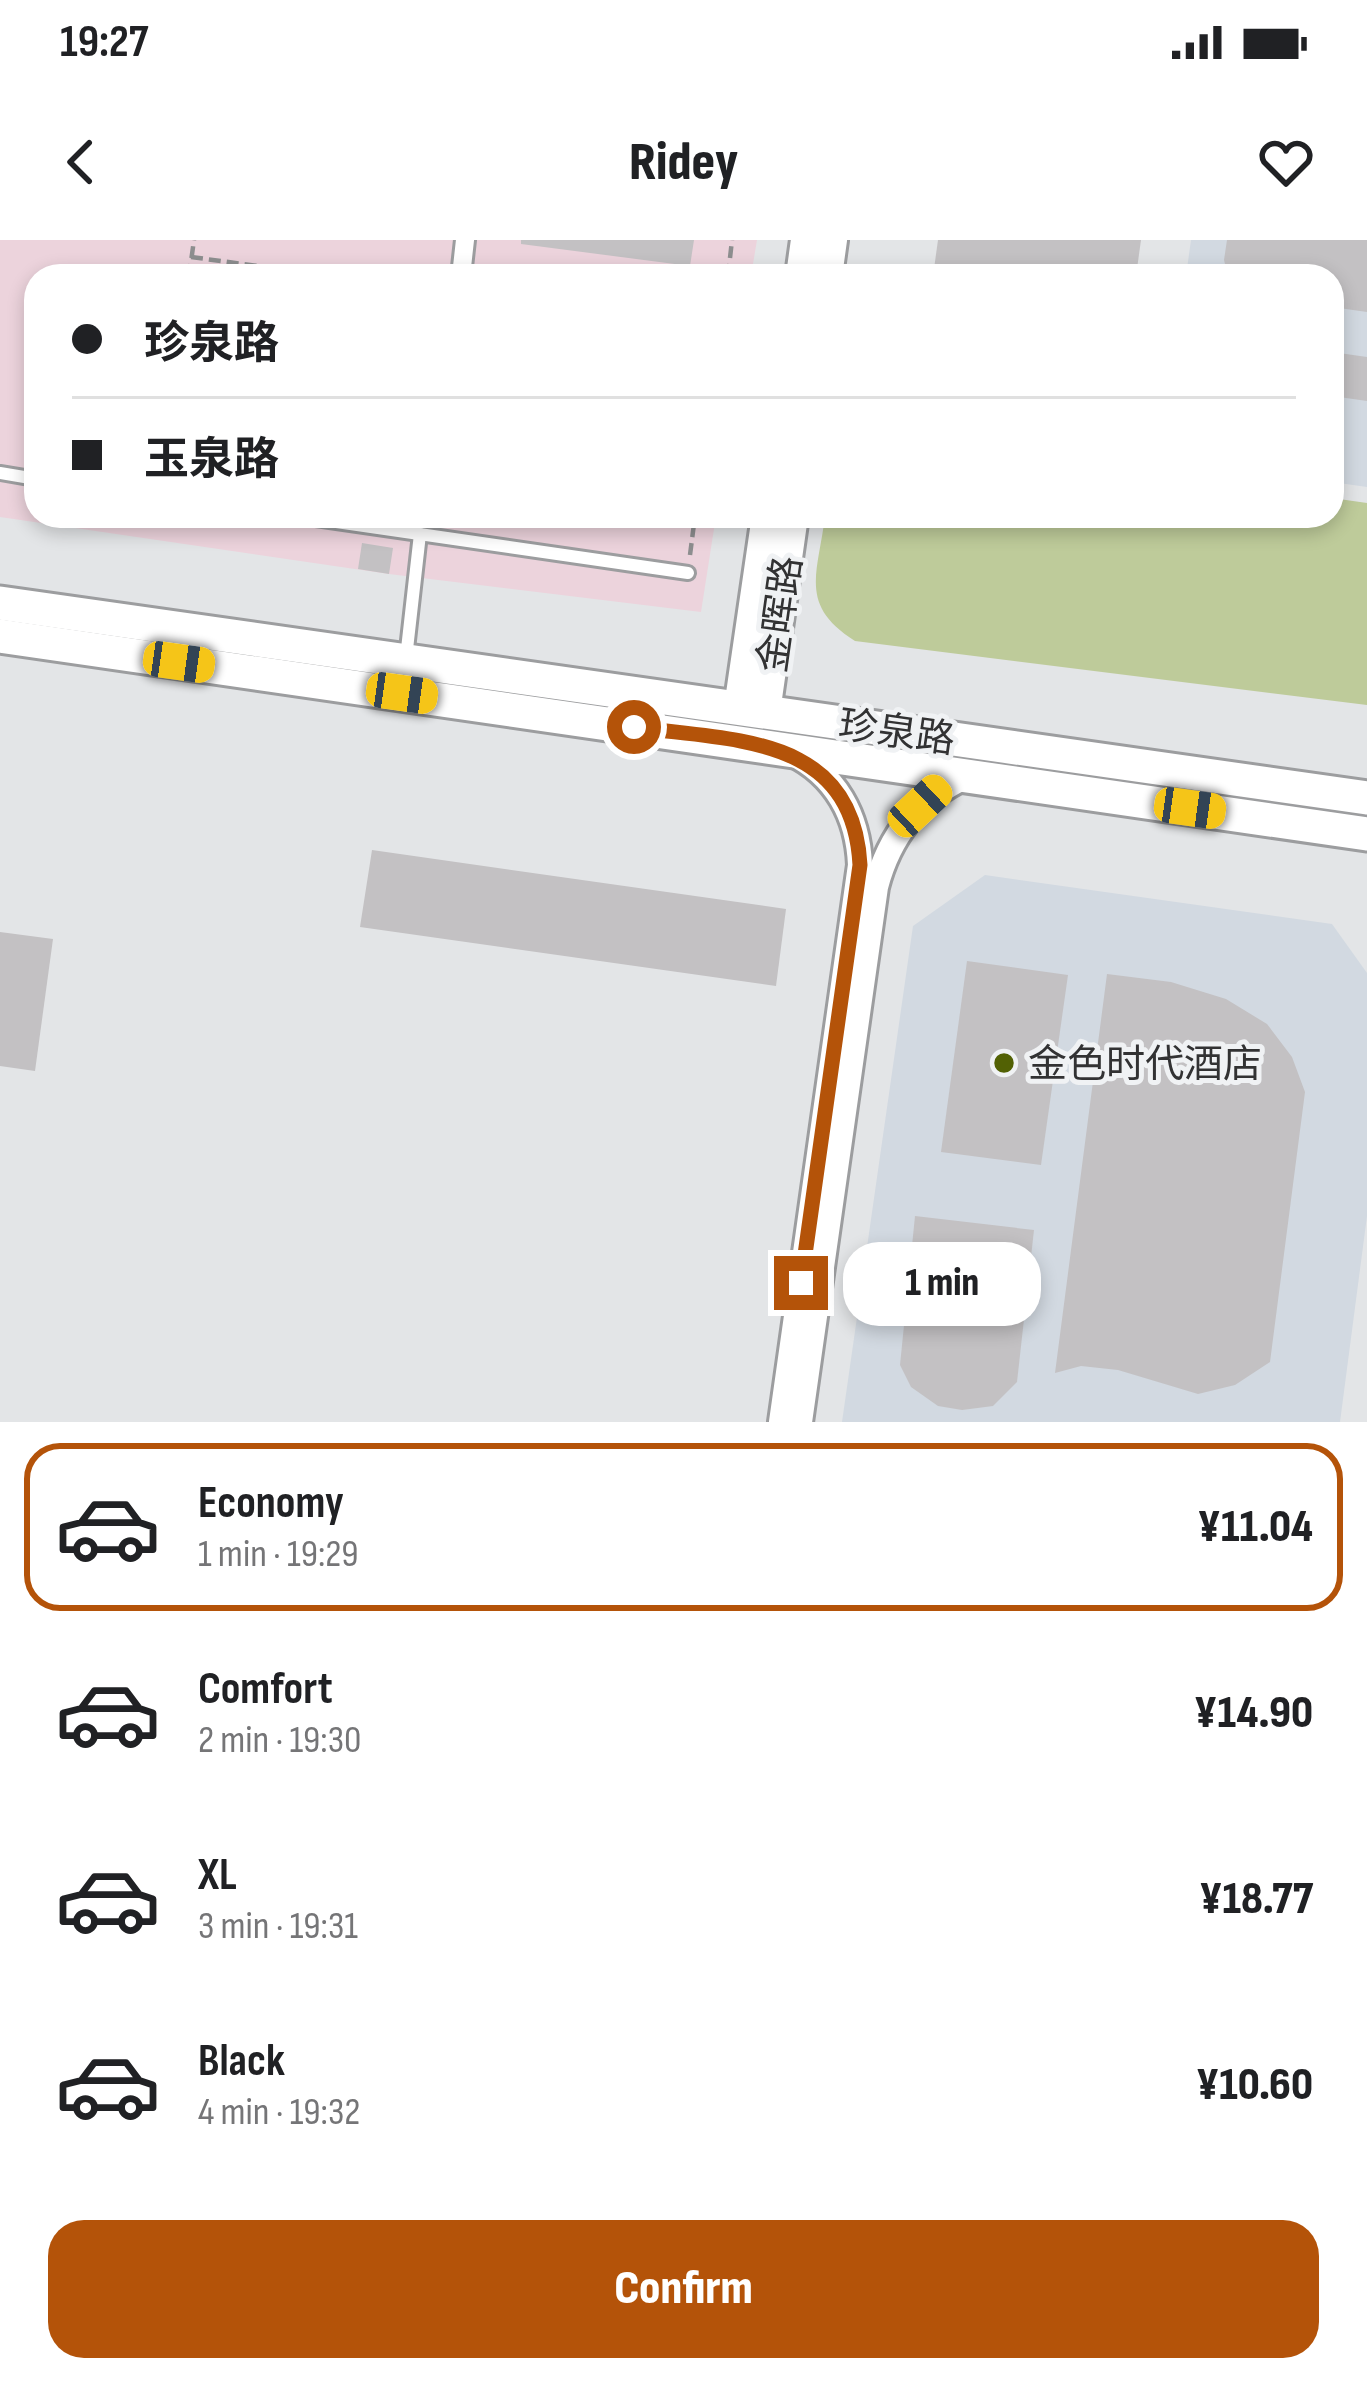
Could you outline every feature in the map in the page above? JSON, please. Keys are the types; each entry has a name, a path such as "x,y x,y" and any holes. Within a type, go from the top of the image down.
{"main road":[{"name":"珍泉路","path":"0,603 1367,798"},
{"name":"珍泉路","path":"0,636 1367,833"}],"street":[{"name":"金晖路","path":"752,710 766,528"},
{"name":"金晖路","path":"752,710 790,528"},
{"path":"778,747 832,784 851,815 860,865 781,1422"},
{"path":"800,1422 876,887 903,826 939,789 968,775"}],"lane":[{"path":"378,528 688,573"},
{"path":"406,661 420,534"}],"path":[{"path":"190,264 194,240"},
{"path":"191,257 243,264"},
{"path":"688,573 694,528"}],"shaded area":[{"path":"0,240 757,240 753,264 24,264 24,521 0,517"},
{"path":"1191,240 1367,240 1367,487 1344,484 1344,264 1188,264"},
{"path":"75,528 714,528 701,612 389,574"},
{"path":"985,875 1332,924 1367,973 1367,1216 1340,1422 842,1422 913,926"}],"green space":[{"path":"1344,500 1367,503 1367,705 855,641 825,614 816,572 823,528 1344,528"}],"building":[{"path":"521,240 694,240 690,264 521,244"},
{"path":"938,240 1141,240 1138,264 935,264"},
{"path":"1227,240 1367,240 1367,312 1344,309 1344,264 1225,264"},
{"path":"1344,354 1367,357 1367,401 1344,398"},
{"path":"362,543 393,548 389,574 358,569"},
{"path":"372,850 786,909 776,986 360,927"},
{"path":"0,932 53,939 35,1071 0,1066"},
{"name":"金色时代酒店","path":"967,961 1068,975 1041,1165 941,1152"},
{"path":"1107,974 1171,982 1226,999 1267,1024 1292,1057 1305,1092 1270,1362 1235,1385 1198,1394 1118,1370 1081,1366 1055,1373"},
{"path":"915,1216 1034,1230 1017,1382 993,1406 962,1410 938,1406 911,1387 900,1365"}],"place":[{"name":"金色时代酒店","path":"1004,1063"}],"route":[{"path":"634,727 778,747 817,770 851,815 860,865 801,1283"}]}
